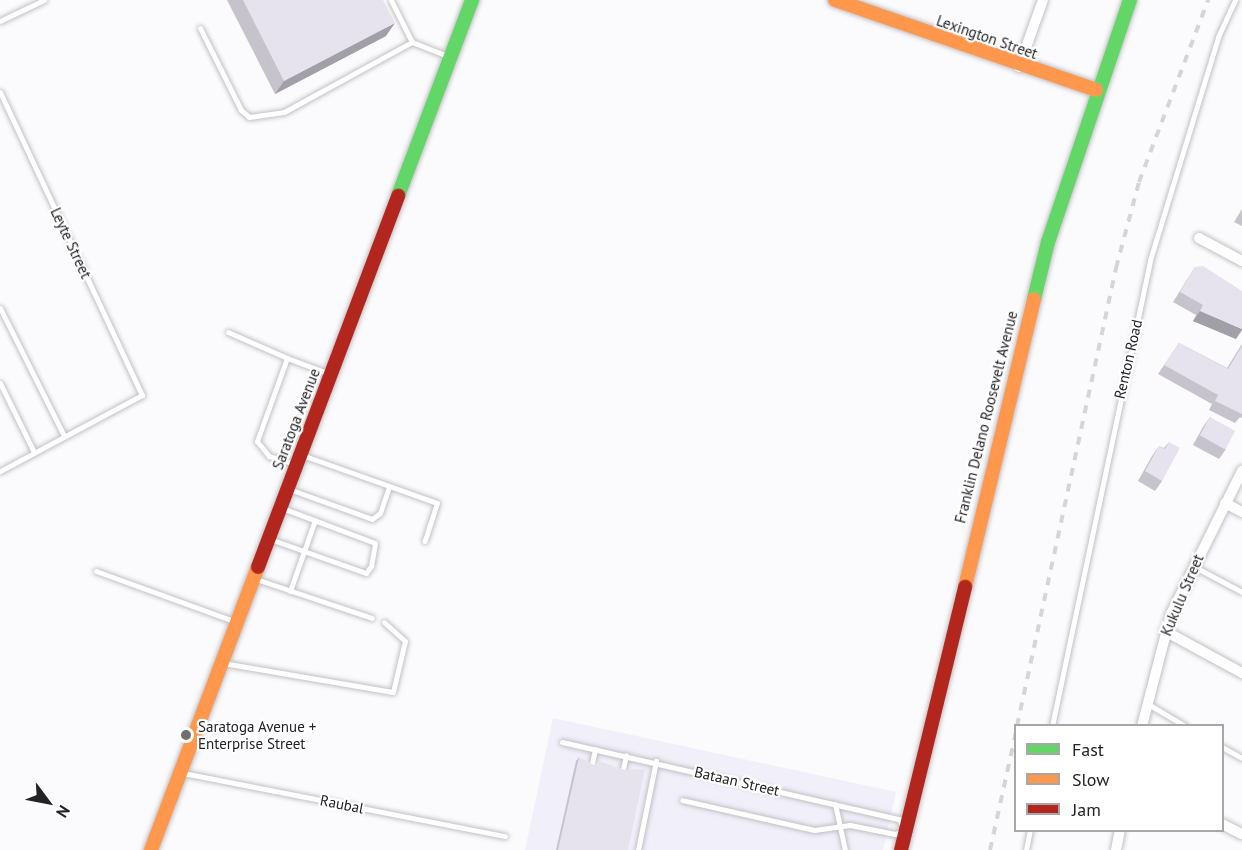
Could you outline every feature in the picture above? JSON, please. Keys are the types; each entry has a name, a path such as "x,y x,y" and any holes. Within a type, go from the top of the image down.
{"street":[{"name":"Saratoga Avenue","path":"151,850 472,0"},
{"name":"Lexington Street","path":"835,0 1019,67 1096,90"},
{"path":"1019,67 1043,0"},
{"name":"Franklin Delano Roosevelt Avenue","path":"901,850 1006,396 1096,90 1130,0"},
{"path":"1199,238 1242,261"},
{"name":"Kukulu Street","path":"1142,724 1165,631 1193,566 1242,471"},
{"path":"1225,503 1242,512"},
{"path":"1165,631 1242,673"},
{"path":"1224,825 1242,834"},
{"path":"1116,850 1120,832"}],"lane":[{"path":"0,21 44,0"},
{"path":"391,0 412,42 451,58"},
{"name":"Renton Road","path":"1052,724 1150,260 1218,37 1235,0"},
{"path":"200,28 241,110 265,118 412,42"},
{"name":"Leyte Street","path":"0,92 142,394 64,436"},
{"path":"0,308 64,436 0,471"},
{"path":"228,332 331,375"},
{"path":"287,358 257,441 269,456 299,460 437,503 425,541"},
{"path":"0,383 34,452"},
{"path":"288,488 372,519 380,513 390,487"},
{"path":"269,538 366,573 371,566 375,543 280,507"},
{"path":"290,591 315,520"},
{"path":"1193,566 1242,592"},
{"path":"96,571 237,623"},
{"path":"254,579 372,618"},
{"path":"221,663 382,694 393,692 405,641 384,622"},
{"path":"1147,704 1182,724"},
{"name":"Bataan Street","path":"562,742 656,761 899,819 905,831"},
{"path":"1224,748 1242,758"},
{"path":"592,764 595,749"},
{"path":"623,769 626,755"},
{"path":"638,850 656,761"},
{"name":"Raubal","path":"179,773 505,836"},
{"path":"682,800 814,830 840,826 905,831"},
{"path":"835,804 844,850"},
{"path":"1026,850 1030,832"}],"shaded area":[{"path":"553,718 896,792 883,850 525,850"}],"building":[{"path":"243,0 383,0 395,23 284,81"},
{"path":"1203,266 1242,291 1242,329 1200,311 1203,305 1180,292 1195,267"},
{"path":"1179,343 1228,369 1242,346 1242,414 1215,401 1218,395 1164,365"},
{"path":"1210,417 1235,431 1225,449 1200,435"},
{"path":"1169,442 1180,448 1162,481 1145,471 1159,446 1165,449"},
{"path":"579,757 594,765 599,761 625,770 645,769 628,850 558,850"}],"railway":[{"path":"1017,724 1116,268 1139,182 1208,0"},
{"path":"990,850 1014,741"}],"traffic: fast":[{"path":"398,196 472,0"},
{"path":"1034,299 1048,242 1130,0"}],"traffic: slow":[{"path":"835,0 1096,90"},
{"path":"965,587 1034,299"},
{"path":"151,850 258,567"}],"traffic: jam":[{"path":"258,567 398,196"},
{"path":"901,850 965,587"}],"place":[{"name":"Saratoga Avenue + Enterprise Street","path":"186,735"}]}
